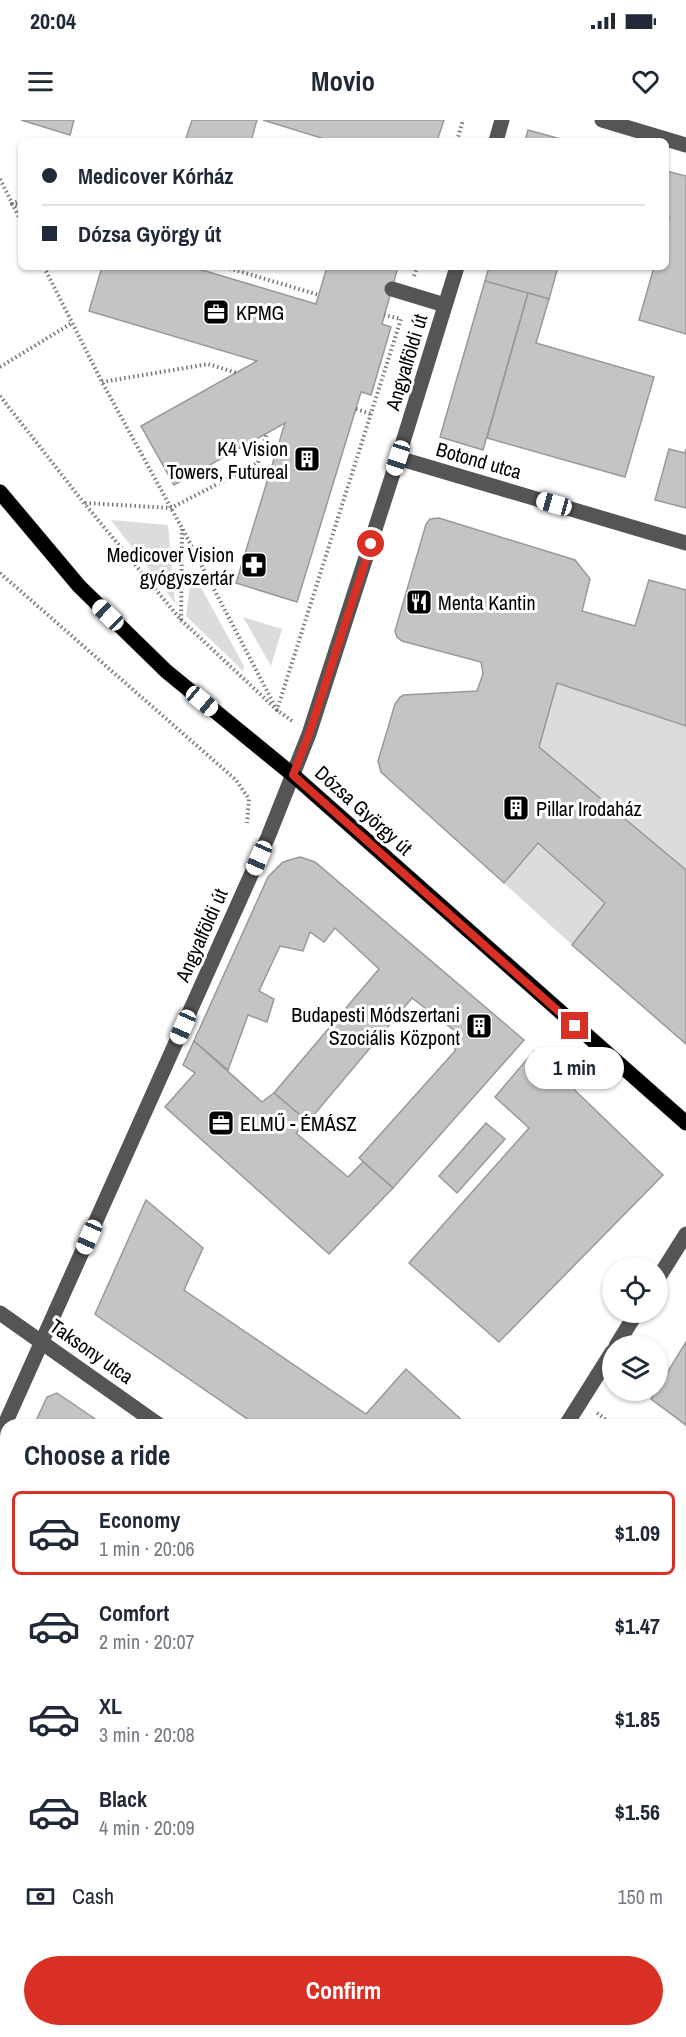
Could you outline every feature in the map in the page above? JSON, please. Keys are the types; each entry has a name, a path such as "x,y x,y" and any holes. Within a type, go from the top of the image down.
{"main road":[{"name":"Dózsa György út","path":"0,492 79,586 166,671 293,775 686,1124"}],"street":[{"path":"497,138 502,120"},
{"path":"602,120 662,138"},
{"path":"669,140 686,145"},
{"name":"Angyalföldi út","path":"7,1419 268,837 293,775 309,734 456,270"},
{"path":"392,289 445,305"},
{"name":"Botond utca","path":"398,458 686,543"},
{"path":"668,1263 686,1234"},
{"name":"Taksony utca","path":"0,1313 151,1419"},
{"path":"570,1419 602,1368"}],"path":[{"path":"458,138 463,120"},
{"path":"0,179 18,215"},
{"path":"12,204 18,201"},
{"path":"12,204 18,206"},
{"path":"46,270 102,382 182,528 277,710"},
{"path":"235,270 319,295"},
{"path":"277,710 401,320 384,315"},
{"path":"0,367 72,323"},
{"path":"102,382 208,364 237,373"},
{"path":"0,396 84,503 181,620 277,710 309,734"},
{"path":"356,409 371,414"},
{"path":"84,503 171,508 258,463 267,433"},
{"path":"181,620 182,528"},
{"path":"0,573 236,780 249,799 247,823"}],"shaded area":[{"path":"111,520 168,525 175,603"},
{"path":"192,571 244,666 243,671 186,616"},
{"path":"243,617 282,629 271,666"},
{"path":"557,683 686,726 686,870 539,747"},
{"path":"538,843 605,903 572,945 504,883"}],"building":[{"path":"21,120 74,120 70,135"},
{"path":"192,120 257,120 252,138 186,138"},
{"path":"263,120 444,120 438,138 321,138"},
{"path":"528,130 557,138 526,138"},
{"path":"669,172 686,176 686,334 639,320 653,270 669,270"},
{"name":"K4 Vision Towers, Futureal","path":"101,270 202,270 316,304 326,270 397,270 382,324 391,327 371,395 361,392 297,602 236,583 285,423 174,485 141,426 257,361 89,311"},
{"path":"488,270 557,270 549,299 485,281"},
{"path":"485,281 528,293 483,450 440,437"},
{"path":"528,293 549,299 536,343 654,377 625,477 487,438"},
{"path":"669,449 685,453 686,449 686,508 655,500"},
{"name":"Pillar Irodaház","path":"439,518 575,560 590,579 582,611 635,626 649,580 686,590 686,726 557,683 539,747 686,870 686,1044 572,945 605,903 538,843 504,883 381,772 378,761 395,704 400,697 477,691 483,674 481,662 402,641 397,637 395,631 426,524 430,519"},
{"name":"Budapesti Módszertani Szociális Központ","path":"300,857 315,862 524,1040 393,1188 359,1158 455,1051 455,1031 412,998 308,1122 274,1093 379,969 335,928 324,942 310,932 303,951 280,946 259,991 274,999 267,1022 248,1015 228,1070 194,1041 268,877 283,862"},
{"path":"194,1041 262,1102 274,1093 308,1122 296,1133 348,1177 363,1162 393,1188 329,1254 165,1107 195,1073 183,1065"},
{"path":"534,1051 663,1175 499,1342 409,1263 529,1128 495,1097"},
{"path":"486,1123 505,1139 457,1193 439,1176"},
{"path":"146,1200 203,1248 184,1290 366,1414 406,1369 461,1419 247,1419 95,1314"},
{"path":"686,1342 686,1419 678,1419 654,1401 668,1401 668,1371"},
{"path":"57,1393 95,1419 37,1419 47,1397"}],"place":[{"name":"KPMG","path":"216,312"},
{"name":"K4 Vision Towers, Futureal","path":"307,459"},
{"name":"Medicover Vision gyógyszertár","path":"254,565"},
{"name":"Menta Kantin","path":"419,602"},
{"name":"Pillar Irodaház","path":"516,808"},
{"name":"Budapesti Módszertani Szociális Központ","path":"479,1026"},
{"name":"ELMŰ - ÉMÁSZ","path":"221,1123"}],"route":[{"path":"371,544 309,734 293,775 575,1026"}]}
